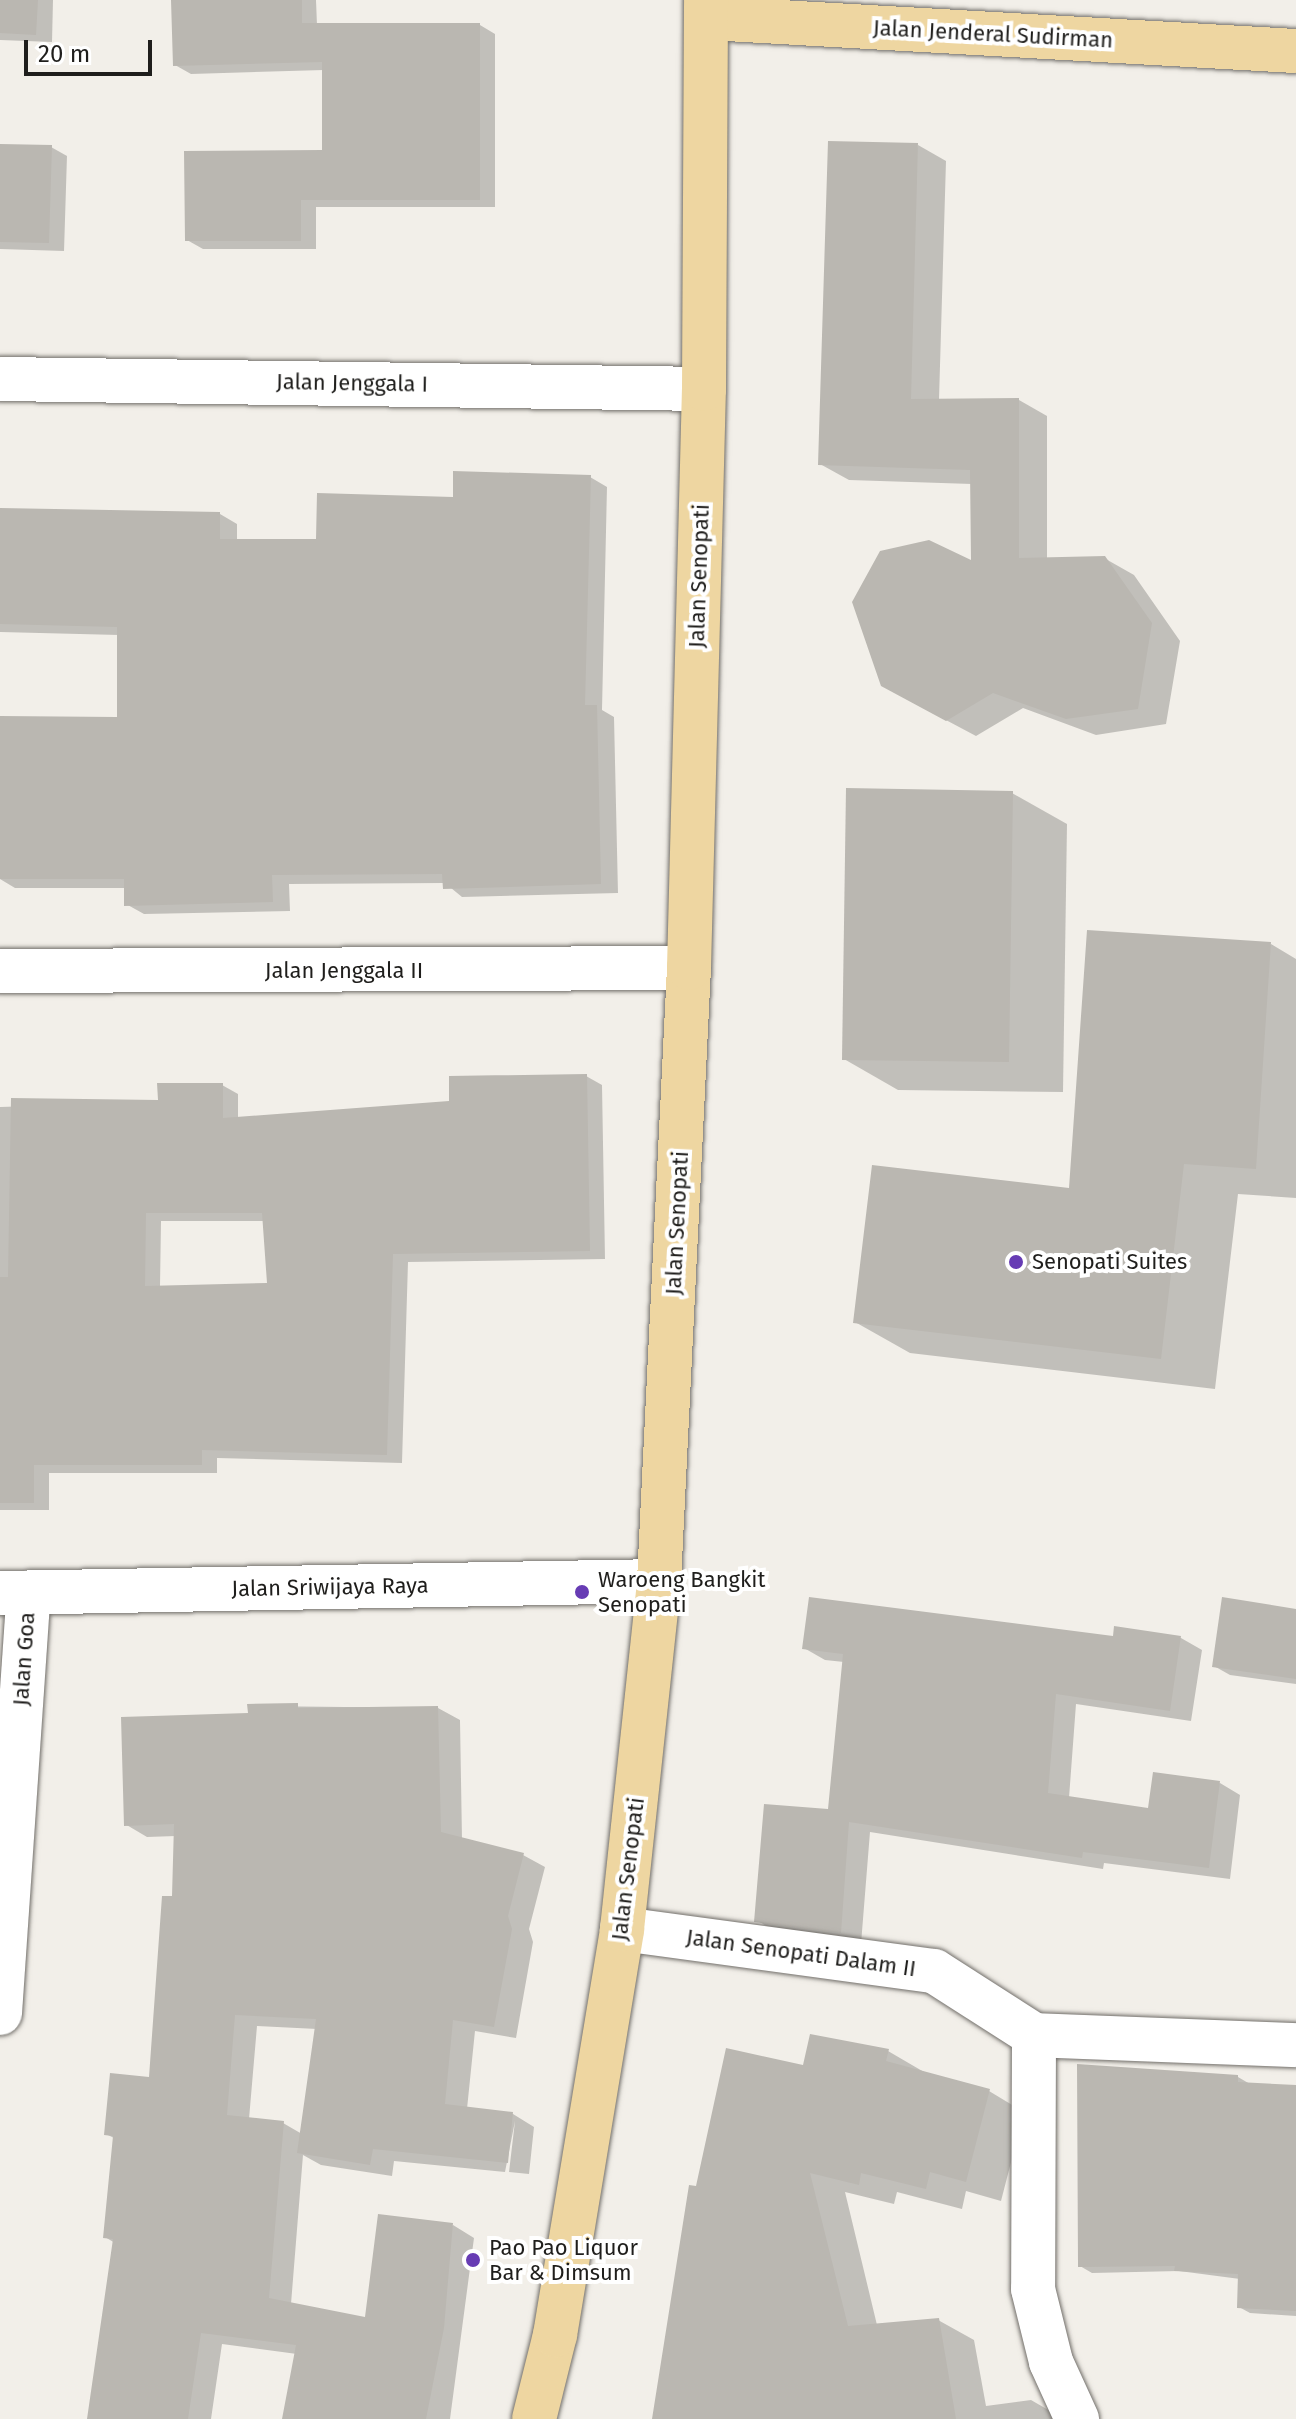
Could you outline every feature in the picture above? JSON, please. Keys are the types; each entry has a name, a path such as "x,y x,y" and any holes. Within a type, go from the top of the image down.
{"main road":[{"name":"Jalan Jenderal Sudirman","path":"707,9 1296,51"},
{"name":"Jalan Senopati","path":"534,2419 555,2335 622,1929 659,1581 689,968 704,389 707,9"}],"street":[{"name":"Jalan Jenggala I","path":"0,379 704,389"},
{"name":"Jalan Jenggala II","path":"0,971 689,968"},
{"name":"Jalan Sriwijaya Raya","path":"14,1593 659,1581"},
{"name":"Jalan Goa","path":"0,2013 14,1593"},
{"name":"Jalan Senopati Dalam II","path":"622,1929 934,1971 1034,2035"},
{"path":"1077,2419 1051,2362 1033,2289 1034,2035 1296,2045"}],"building":[{"path":"0,0 38,0 36,35 0,33"},
{"path":"171,0 302,0 302,23 480,23 480,200 301,200 301,241 185,241 184,151 322,150 322,62 173,66"},
{"path":"828,141 918,143 911,399 1019,398 1019,558 1105,556 1152,623 1138,709 1066,719 993,693 946,721 881,686 852,602 880,551 929,540 971,560 970,470 818,465"},
{"path":"0,144 52,145 49,243 0,242"},
{"path":"453,471 591,475 585,705 597,705 601,884 443,889 442,874 272,875 273,902 124,906 124,879 0,879 0,716 117,717 117,627 0,624 0,508 220,512 220,539 316,539 317,493 453,497"},
{"path":"846,788 1013,791 1009,1062 842,1060"},
{"path":"1087,930 1271,942 1256,1169 1184,1164 1161,1359 853,1323 872,1165 1069,1188"},
{"path":"587,1074 590,1251 393,1254 387,1455 202,1450 202,1465 34,1465 34,1503 0,1503 0,1277 8,1277 11,1098 158,1100 157,1083 223,1083 223,1118 449,1101 449,1076","holes":["146,1213 262,1213 267,1283 145,1286"]},
{"path":"809,1597 1113,1636 1114,1626 1181,1636 1170,1711 1056,1694 1048,1793 1148,1808 1153,1772 1220,1781 1209,1868 1083,1852 1082,1858 849,1822 841,1933 754,1922 764,1804 828,1809 843,1654 802,1649"},
{"path":"1222,1597 1296,1609 1296,1679 1212,1667"},
{"path":"298,1703 298,1708 438,1706 441,1832 524,1853 508,1916 512,1929 494,2027 453,2020 445,2104 513,2112 508,2163 373,2149 370,2165 297,2153 316,2019 235,2015 227,2115 284,2121 269,2298 365,2317 378,2214 453,2223 444,2328 426,2419 282,2419 296,2345 201,2333 188,2419 87,2419 113,2239 103,2238 113,2136 104,2135 110,2073 149,2077 162,1896 172,1896 174,1824 124,1826 121,1717 248,1713 247,1704"},
{"path":"810,2034 889,2049 886,2061 990,2089 966,2182 930,2172 926,2189 861,2173 859,2185 810,2173 848,2326 939,2318 956,2419 652,2419 689,2185 696,2186 726,2048 803,2065"},
{"path":"1077,2064 1238,2075 1238,2082 1296,2085 1296,2311 1237,2308 1238,2274 1174,2271 1175,2266 1078,2267"}],"place":[{"name":"Senopati Suites","path":"1016,1262"},
{"name":"Waroeng Bangkit Senopati","path":"582,1592"},
{"name":"Pao Pao Liquor Bar & Dimsum","path":"473,2260"}]}
